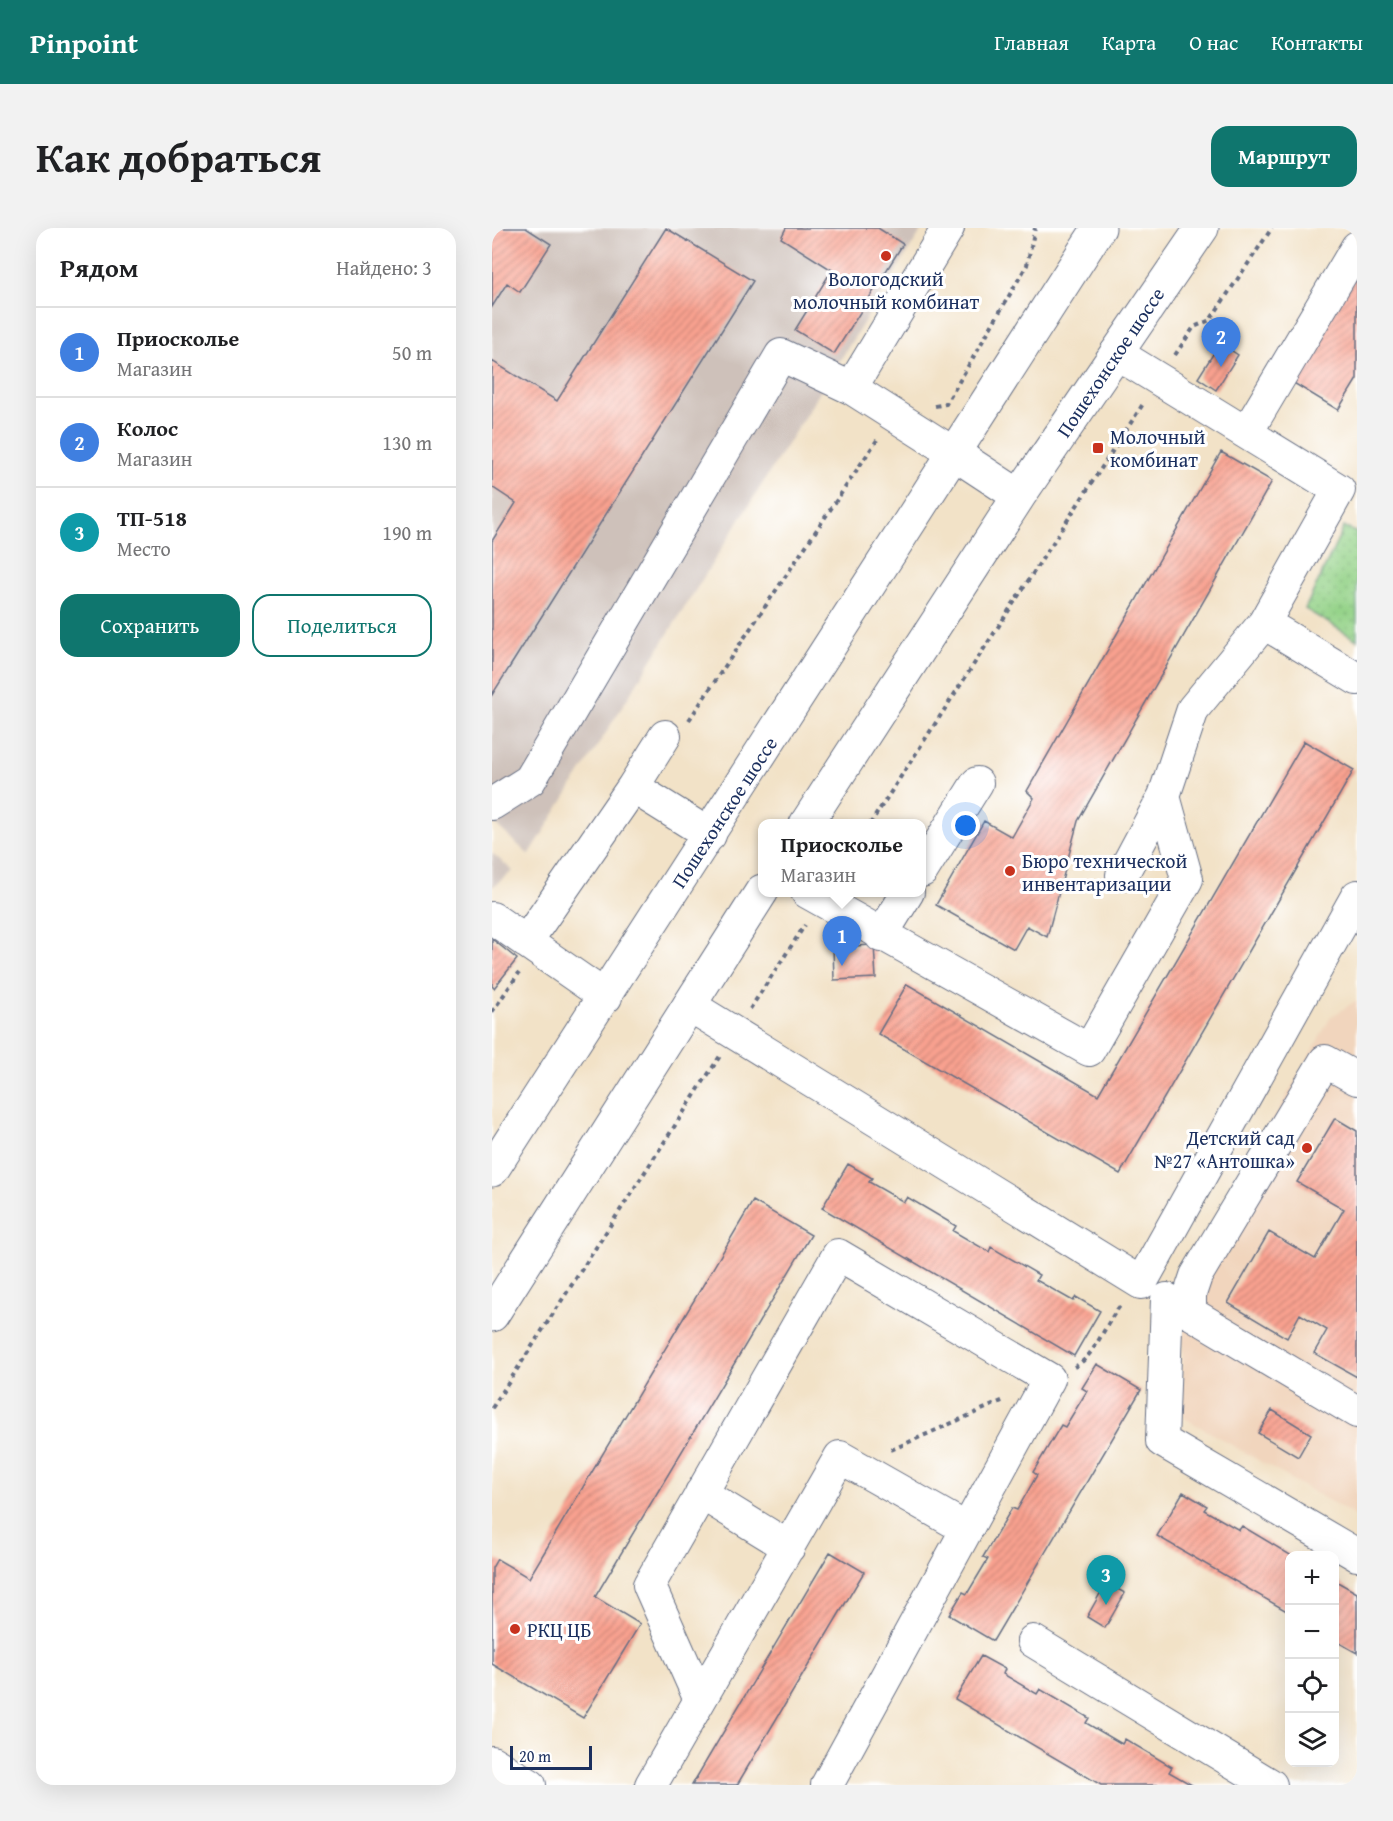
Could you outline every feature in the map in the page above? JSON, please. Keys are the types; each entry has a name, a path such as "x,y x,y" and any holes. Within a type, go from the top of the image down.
{"main road":[{"name":"Пошехонское шоссе","path":"492,1170 606,997 1099,228"},
{"name":"Пошехонское шоссе","path":"809,819 1019,496 1202,228"},
{"path":"955,454 1019,496"},
{"path":"492,1315 758,897"}],"lane":[{"path":"851,388 948,228"},
{"path":"1247,432 1357,248"},
{"path":"1116,353 1247,432 1348,481 1264,622 1193,709 1164,796 1122,875"},
{"path":"492,804 530,780 782,355 851,388 894,413 955,454"},
{"path":"1264,622 1357,679"},
{"path":"530,945 633,787 676,729"},
{"path":"926,863 977,783"},
{"path":"633,787 710,835"},
{"path":"815,897 880,936 1089,1050 1187,879 1164,796"},
{"path":"1357,896 1166,1298 1162,1441 1357,1555"},
{"path":"880,936 905,897"},
{"path":"492,918 606,997"},
{"path":"689,1005 1166,1298 1357,1412"},
{"path":"1166,1298 1190,1294 1196,1276 1325,1061 1357,1079"},
{"path":"700,1700 649,1585 838,1255 1049,1379 827,1785"},
{"path":"651,1785 840,1457 967,1529"},
{"path":"701,1493 789,1547"},
{"path":"1033,1641 1271,1785"},
{"path":"492,1762 530,1785"}],"path":[{"path":"676,729 894,413 946,404 1027,265 1035,228"},
{"path":"873,819 1194,327 1210,320 1272,228"},
{"path":"492,1408 735,1032 812,897"},
{"path":"492,1012 530,945"},
{"path":"1049,1379 1083,1362 1111,1316 1166,1298"},
{"path":"886,1451 897,1450 1006,1399"}],"shaded area":[{"name":"Вологодский молочный комбинат","path":"492,228 923,228 529,855 492,821"},
{"path":"492,853 513,871 492,887"},
{"name":"Детский сад №27 «Антошка»","path":"1357,1000 1357,1517 1183,1417 1183,1279 1331,1017"}],"green space":[{"path":"1344,527 1357,533 1357,640 1305,609"}],"building":[{"path":"492,228 526,228 551,244 520,292 507,283 492,307"},
{"path":"666,228 753,281 492,695 492,541 516,503 492,487 492,361 557,401"},
{"path":"786,228 878,228 903,244 834,354 795,330 832,270 781,238"},
{"path":"1357,273 1357,379 1338,410 1292,382"},
{"path":"1220,343 1238,355 1216,390 1198,378"},
{"path":"1221,452 1272,481 1078,821 1047,937 1027,926 1014,949 936,905 984,821 1012,837 1034,798 1027,791"},
{"path":"1304,741 1354,770 1120,1174 878,1034 907,984 1098,1095"},
{"path":"492,939 517,959 494,988 492,986"},
{"path":"874,945 876,978 834,980 833,947"},
{"path":"1335,1118 1357,1131 1357,1377 1314,1353 1327,1330 1300,1314 1287,1338 1228,1303 1269,1232 1315,1259 1344,1209 1297,1182"},
{"path":"848,1164 872,1178 869,1182 904,1202 907,1197 956,1226 953,1231 989,1252 991,1247 1039,1275 1036,1280 1073,1301 1076,1297 1100,1311 1074,1356 822,1208"},
{"path":"753,1201 811,1235 595,1597 640,1624 583,1718 492,1664 492,1568 497,1559 529,1578"},
{"path":"1097,1364 1141,1390 993,1641 949,1615 963,1592 967,1594 988,1559 983,1557 1012,1508 1017,1510 1037,1475 1033,1472 1061,1425 1065,1427 1087,1391 1082,1388"},
{"path":"1272,1410 1311,1434 1298,1457 1258,1433"},
{"path":"1183,1492 1207,1506 1204,1510 1239,1530 1242,1526 1285,1552 1285,1610 1157,1536"},
{"path":"830,1552 864,1572 737,1785 692,1785"},
{"path":"1106,1583 1125,1593 1105,1628 1087,1617"},
{"path":"1339,1583 1357,1593 1357,1653 1339,1643"},
{"path":"981,1656 1005,1669 1003,1674 1037,1694 1040,1689 1089,1718 1086,1723 1122,1744 1125,1739 1172,1767 1169,1772 1192,1785 1101,1785 955,1699"}],"place":[{"name":"Вологодский молочный комбинат","path":"886,256"},
{"name":"Колос","path":"1221,367"},
{"name":"Молочный комбинат","path":"1098,448"},
{"name":"Бюро технической инвентаризации","path":"1010,871"},
{"name":"Приосколье","path":"842,966"},
{"name":"Детский сад №27 «Антошка»","path":"1307,1148"},
{"name":"ТП-518","path":"1106,1605"},
{"name":"РКЦ ЦБ","path":"515,1629"}]}
